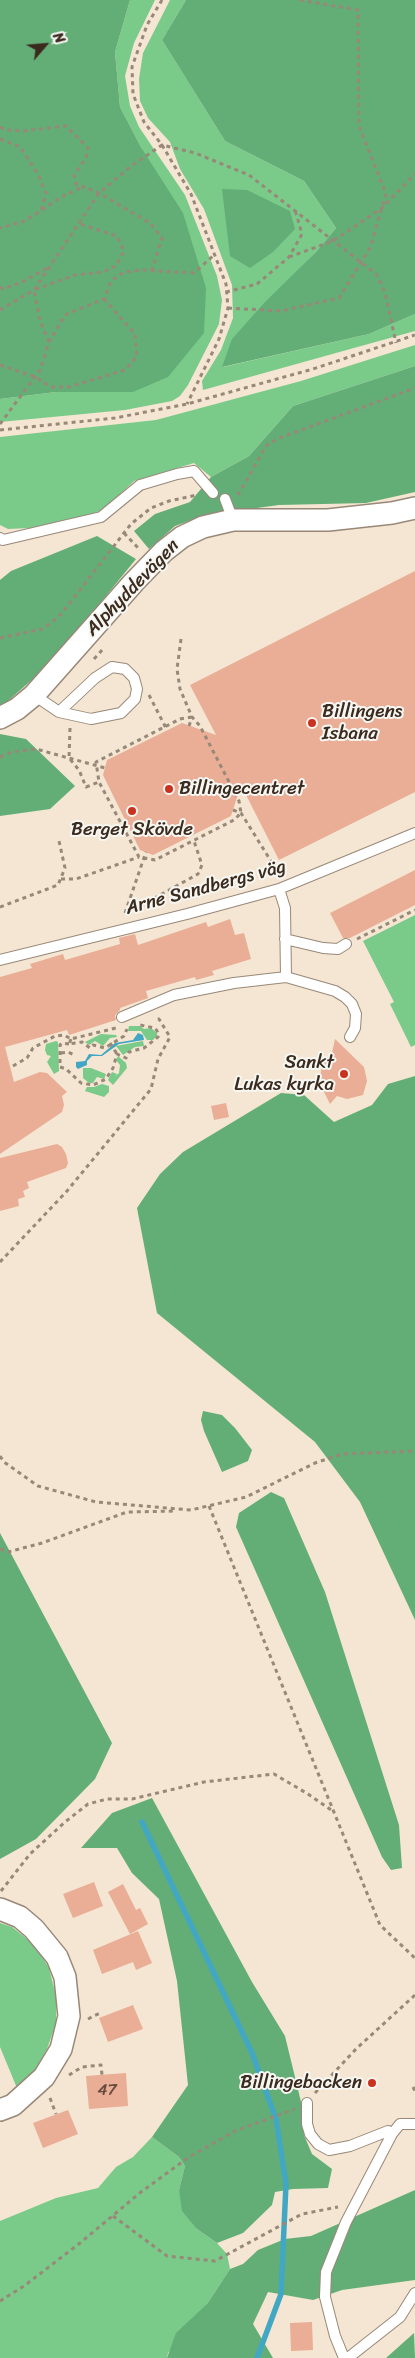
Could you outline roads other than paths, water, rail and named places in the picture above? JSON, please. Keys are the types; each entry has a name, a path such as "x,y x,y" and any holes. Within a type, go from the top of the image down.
{"street":[{"name":"Alphyddevägen","path":"0,718 17,709 34,695 164,551 182,537 203,527 233,520 328,520 392,513 415,508"},
{"path":"0,1908 20,1917 34,1929 57,1957 65,1977 69,2016 61,2049 44,2077 13,2105 0,2110"}],"lane":[{"path":"0,538 3,540 101,517 140,485 177,474 194,471 213,493"},
{"path":"225,499 233,520"},
{"path":"34,695 59,712 91,719 121,713 135,699 137,689 134,678 124,669 112,667 95,678 59,712"},
{"name":"Arne Sandbergs väg","path":"0,960 187,914 279,888 415,833"},
{"path":"279,888 285,908 286,976"},
{"path":"285,939 323,948 338,949 346,944"},
{"path":"125,1021 174,995 234,983 286,976 335,991 345,997 352,1004 356,1014 355,1028 350,1037"},
{"path":"307,2103 307,2124 310,2134 318,2144 329,2150 350,2146 388,2131 392,2134"},
{"path":"415,2124 400,2124 392,2134 356,2203 326,2272 325,2297 334,2336 346,2358 400,2317 415,2293"}],"water":[{"path":"138,1033 143,1035 144,1040 119,1044 102,1056 92,1056 87,1061 87,1065 78,1069 76,1067 76,1062 85,1061 89,1054 101,1055 115,1043 133,1040"}],"waterway":[{"path":"142,1822 252,2053 276,2119 286,2184 281,2294 257,2358"}],"place":[{"name":"Billingens Isbana","path":"312,723"},
{"name":"Billingecentret","path":"169,789"},
{"name":"Berget Skövde","path":"132,811"},
{"name":"Sankt Lukas kyrka","path":"344,1074"},
{"name":"Billingebacken","path":"372,2083"}]}
